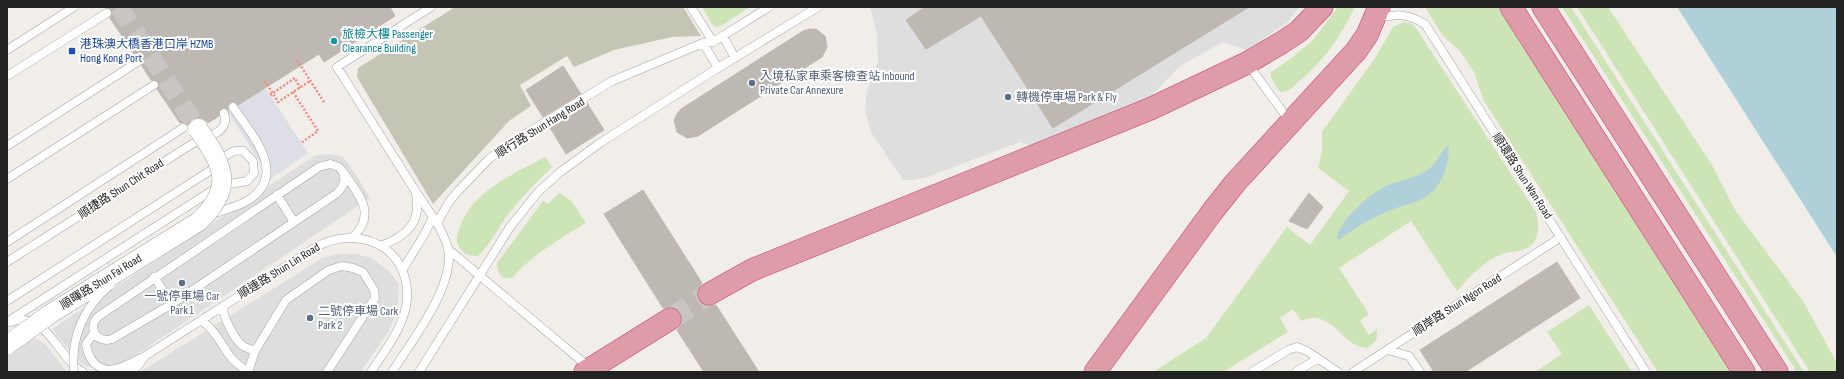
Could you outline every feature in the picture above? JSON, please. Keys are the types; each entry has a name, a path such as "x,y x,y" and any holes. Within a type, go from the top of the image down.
{"highway":[{"path":"709,294 752,270 1150,109 1247,63 1281,43 1299,31 1322,7"},
{"path":"1511,7 1744,372"},
{"path":"1543,7 1777,372"},
{"path":"1095,372 1212,212 1235,183 1356,51 1377,13"},
{"path":"588,370 670,319"}],"street":[{"name":"順暉路 Shun Fai Road","path":"7,345 54,312 198,222 207,213 219,196 222,177 215,155 191,128"}],"lane":[{"path":"7,50 74,7"},
{"path":"392,372 429,316 442,291 448,266 448,249 435,220 337,67 431,7"},
{"path":"691,7 713,42"},
{"name":"順行路 Shun Hang Road","path":"403,269 424,235 458,191 506,146 612,81 704,43 713,42 769,7"},
{"path":"419,372 514,221 538,192 559,173 600,144 718,68 818,7"},
{"path":"7,76 107,13"},
{"name":"順環路 Shun Wan Road","path":"1377,13 1412,16 1425,24 1646,372"},
{"path":"722,36 735,58"},
{"path":"704,43 718,68"},
{"path":"7,146 139,61"},
{"path":"1247,63 1291,123"},
{"path":"7,180 154,85"},
{"name":"順暉路 Shun Fai Road","path":"198,222 246,201 258,191 265,179 267,171 265,156 233,107"},
{"name":"順捷路 Shun Chit Road","path":"7,262 192,144 217,134 224,124 224,113"},
{"name":"順捷路 Shun Chit Road","path":"7,242 191,128"},
{"path":"7,301 211,170 229,153 234,151 243,151 254,161 254,173 248,181 224,185 216,188 7,322"},
{"path":"145,356 120,368 105,370 97,366 87,353 86,344 94,333 93,325 96,318 154,277 323,165 334,165 343,173 361,197 365,208 364,219 361,230 353,237"},
{"path":"94,333 103,340 112,339 172,304 340,190 344,182 343,173"},
{"path":"380,246 401,237 412,225 418,212 416,192"},
{"path":"277,195 294,222"},
{"name":"順連路 Shun Lin Road","path":"125,372 138,366 145,356 223,306 316,247 334,239 353,237 372,242 380,246 397,260 403,269"},
{"name":"順岸路 Shun Ngon Road","path":"1353,372 1561,238"},
{"path":"448,249 481,275 588,370"},
{"path":"74,372 75,341 78,330 88,310 106,289 152,250"},
{"path":"201,320 216,334 229,355 236,363 248,372 255,351 286,300 329,270 342,266 363,272 374,290 374,298 327,372"},
{"path":"371,372 400,325 405,312 407,299 406,278 403,269"},
{"path":"154,277 172,304"},
{"path":"223,306 223,316 239,342 244,347 255,351"},
{"path":"7,322 23,320 42,328 54,339 73,365 83,372"},
{"path":"1252,372 1288,350 1297,347 1307,351 1338,372"},
{"path":"1388,350 1409,356 1420,372"},
{"path":"1296,372 1317,359"}],"path":[{"path":"182,50 187,50"},
{"path":"297,60 324,102"},
{"path":"270,95 295,78 300,88"},
{"path":"265,81 278,102 310,81"},
{"path":"293,92 318,131 301,143"}],"shaded area":[{"path":"160,7 212,7 308,153 271,179"},
{"path":"455,7 683,7 701,36 672,37 614,50 574,67 567,56 520,85 531,106 509,121 433,204 357,77 358,68"},
{"name":"轉機停車場 Park & Fly","path":"870,7 1299,7 1288,22 1247,50 1223,42 1180,66 1144,103 1032,146 1019,142 928,177 903,180 871,132 865,112 867,91 878,62 877,35"},
{"name":"一號停車場 Car Park 1","path":"330,154 343,157 353,170 370,198 124,363 115,367 95,368 87,366 76,359 52,329 316,155"},
{"name":"二號停車場 Cark Park 2","path":"339,254 356,254 371,258 388,270 399,284 398,308 390,329 361,372 140,372 324,257"},
{"path":"34,337 46,345 67,372 7,372 7,345"}],"green space":[{"path":"702,7 750,7 721,26 716,27 712,24"},
{"path":"1338,7 1355,7 1344,29 1330,49 1305,76 1289,90 1280,92 1271,78 1271,72 1289,60 1313,40"},
{"path":"1425,7 1500,7 1735,372 1658,372 1484,101 1474,72 1460,51 1443,36"},
{"path":"1562,7 1571,7 1804,372 1797,372"},
{"path":"1577,7 1608,7 1712,165 1735,210 1803,301 1837,363 1837,372 1810,372"},
{"path":"1404,22 1412,24 1418,31 1536,212 1538,230 1535,240 1528,248 1503,254 1494,258 1471,275 1457,291 1411,221 1339,268 1369,314 1360,321 1369,335 1377,329 1375,341 1367,348 1358,346 1350,341 1329,323 1321,319 1312,318 1301,321 1293,309 1280,318 1288,332 1223,372 1153,372 1206,338 1287,227 1310,245 1349,191 1318,168 1322,152 1322,132 1375,58 1393,27"},
{"path":"545,157 552,167 512,209 482,252 478,256 462,251 458,246 457,234 466,214 474,203 495,185"},
{"path":"559,193 568,198 586,223 538,254 512,278 502,277 499,273 497,263 543,201 548,204"},
{"path":"1589,305 1632,372 1535,372 1562,354 1547,332"}],"water":[{"path":"1677,7 1837,7 1837,257"},
{"path":"1448,145 1449,155 1445,171 1442,179 1432,192 1418,201 1378,216 1358,226 1340,239 1337,239 1339,230 1348,217 1367,199 1383,188 1429,169"}],"building":[{"path":"103,7 390,7 395,16 324,62 319,54 238,105 235,102 230,102 228,105 228,110 226,108 221,109 219,111 219,116 208,123 203,119 197,118 192,120 188,125 185,123 180,123 157,89 159,85 158,82 151,80 142,66 144,61 143,58 139,56 136,57 110,18 112,13 111,10"},
{"path":"925,7 1249,7 1053,128 981,16 926,49 906,20"},
{"name":"入境私家車乘客檢查站 Inbound Private Car Annexure","path":"816,29 825,36 827,47 822,57 698,136 687,138 677,132 674,120 681,109 803,31"},
{"path":"563,66 581,94 543,117 526,90"},
{"path":"587,103 604,130 566,154 549,126"},
{"path":"643,190 702,283 698,288 698,300 703,305 716,305 759,372 704,372 677,330 681,325 682,319 680,312 676,308 663,308 604,214"},
{"path":"1309,193 1323,207 1307,229 1289,221"},
{"path":"1557,262 1580,298 1465,372 1434,372 1420,350"}],"tunnel":[{"path":"119,7 198,129"},
{"path":"670,319 709,294"}],"place":[{"name":"旅檢大樓 Passenger Clearance Building","path":"334,41"},
{"name":"港珠澳大橋香港口岸 HZMB Hong Kong Port","path":"72,51"},
{"name":"入境私家車乘客檢查站 Inbound Private Car Annexure","path":"752,83"},
{"name":"轉機停車場 Park & Fly","path":"1008,97"},
{"name":"一號停車場 Car Park 1","path":"182,283"},
{"name":"二號停車場 Cark Park 2","path":"310,318"}]}
